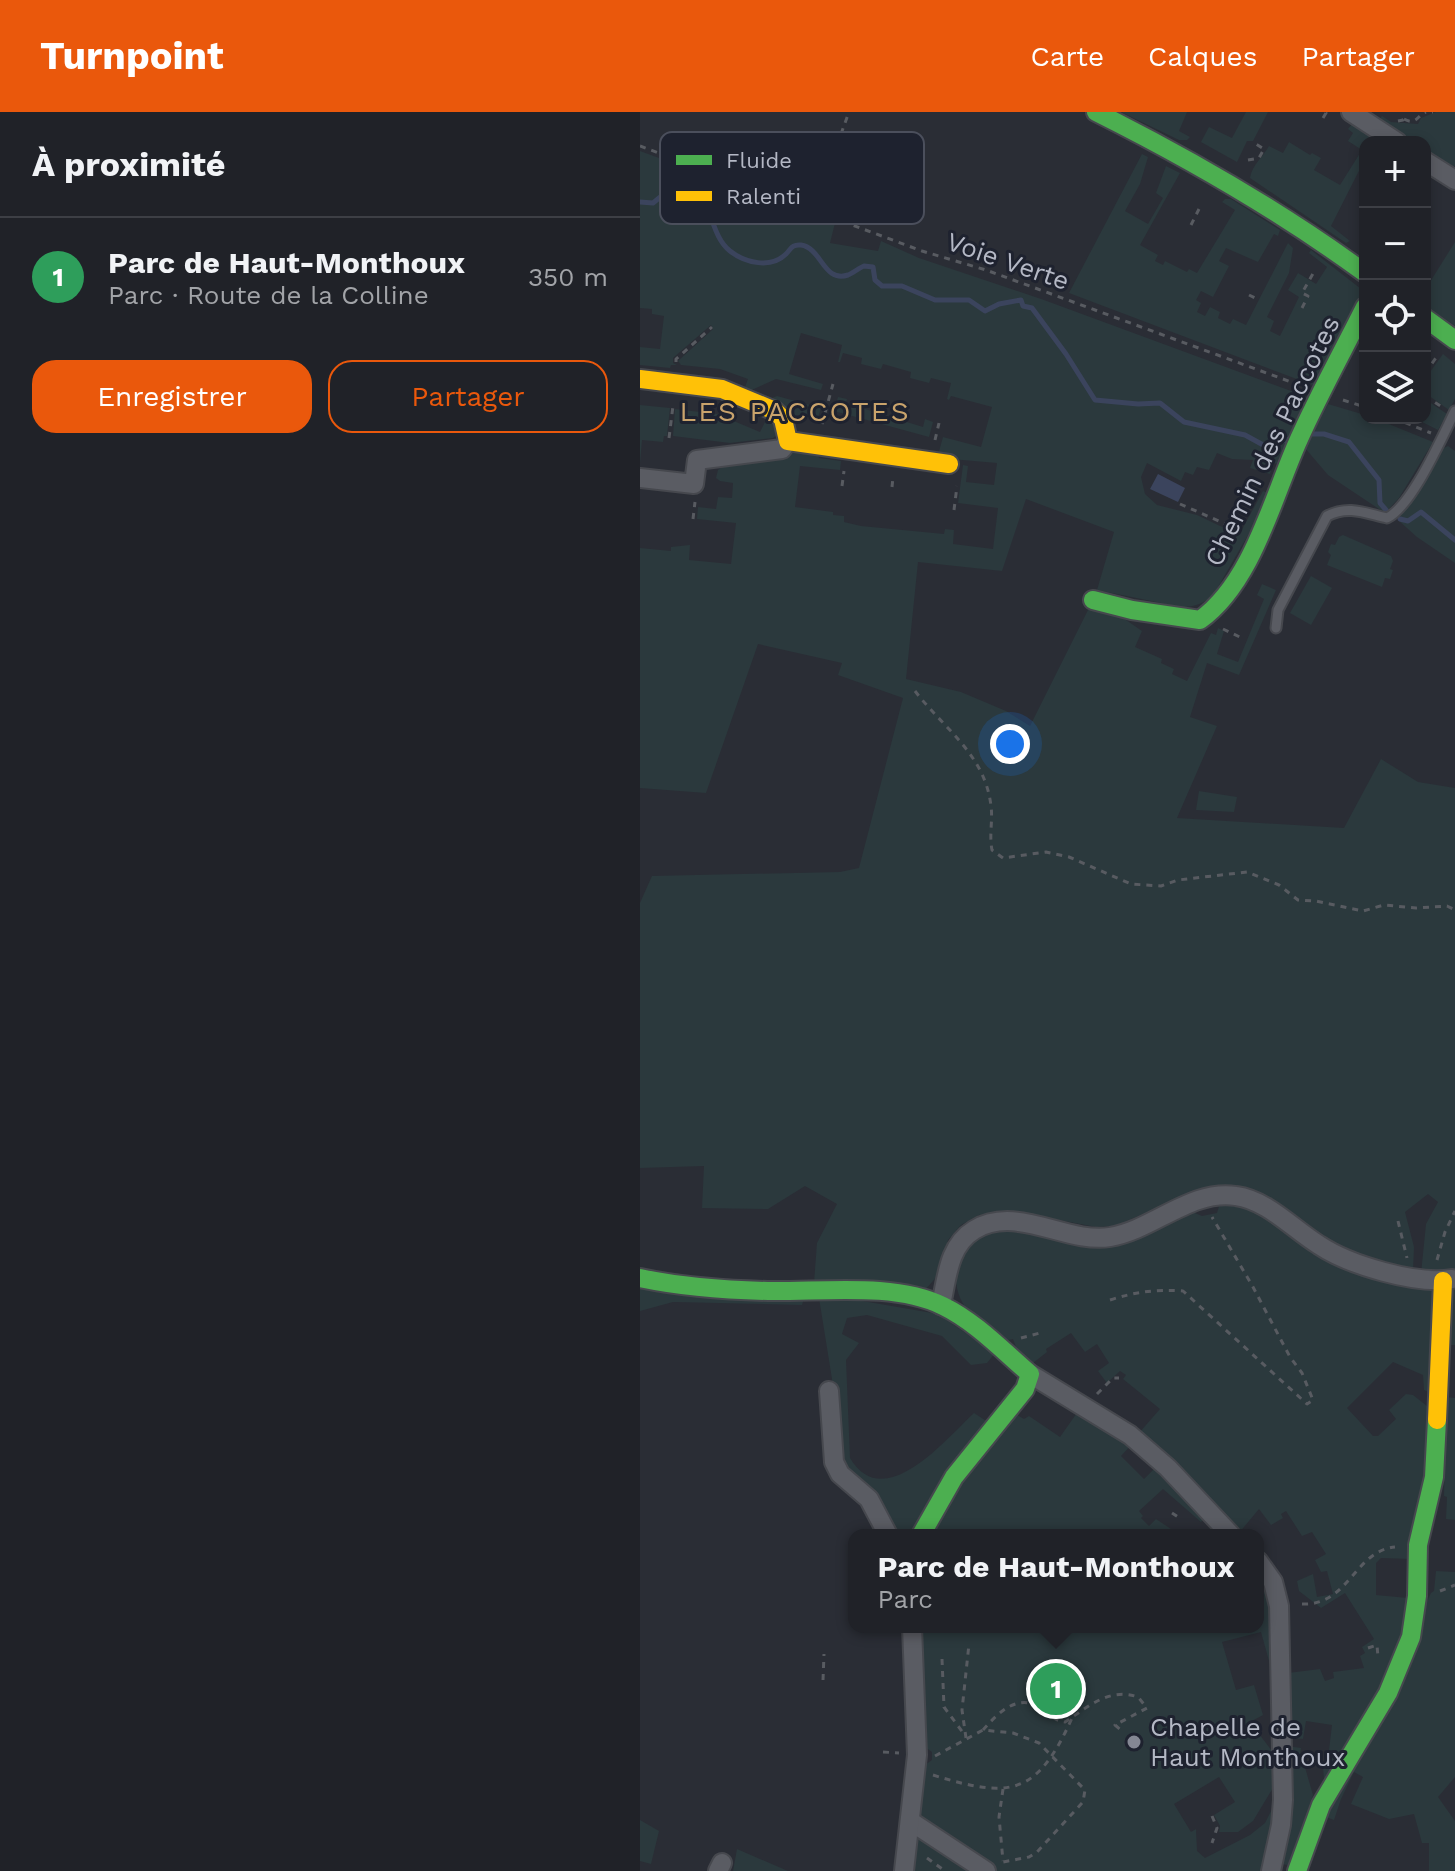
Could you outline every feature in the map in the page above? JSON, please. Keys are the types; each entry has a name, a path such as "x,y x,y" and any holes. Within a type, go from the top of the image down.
{"street":[{"path":"1096,112 1226,179 1293,220 1359,269"},
{"path":"1351,112 1388,136"},
{"path":"1431,165 1455,180"},
{"name":"Chemin des Paccotes","path":"1093,600 1167,615 1200,620 1207,618 1234,581 1264,527 1298,442 1359,319"},
{"path":"1431,322 1455,340"},
{"path":"640,379 722,389 775,411 781,415 788,441"},
{"path":"788,441 949,464"},
{"path":"640,478 694,484 697,460 782,449 788,441"},
{"path":"941,1305 953,1253 962,1239 976,1228 1019,1222 1076,1235 1111,1237 1204,1198 1234,1195 1271,1211 1322,1248 1349,1259 1398,1274 1449,1280 1434,1477 1418,1545 1415,1620 1405,1655 1388,1693 1321,1805 1297,1871"},
{"path":"640,1278 706,1287 784,1291 835,1289 898,1294 941,1305 1030,1374 1130,1435 1168,1468 1225,1529"},
{"path":"924,1529 950,1483 1025,1389 1030,1374"},
{"path":"829,1391 834,1462 840,1474 869,1499 885,1529"},
{"path":"1264,1570 1275,1587 1280,1629 1283,1800 1271,1871"},
{"path":"904,1871 917,1755 912,1633"},
{"path":"910,1821 986,1871"}],"lane":[{"path":"1276,628 1278,610 1327,516 1352,509 1387,518 1391,516 1406,500 1454,413"}],"path":[{"path":"842,132 849,112"},
{"path":"1404,119 1418,121 1430,112"},
{"path":"1248,160 1259,158 1264,149 1256,144"},
{"name":"Voie Verte","path":"640,146 660,153"},
{"path":"1191,225 1199,209"},
{"name":"Voie Verte","path":"849,224 1359,405"},
{"path":"1302,308 1308,296 1302,293 1315,270"},
{"path":"1249,295 1255,298"},
{"path":"678,365 676,359 712,327"},
{"path":"1431,365 1438,355"},
{"path":"822,424 833,384"},
{"path":"1431,400 1454,413"},
{"path":"669,438 673,408"},
{"path":"1408,424 1442,438"},
{"path":"954,510 957,485"},
{"path":"693,519 696,493"},
{"path":"1180,504 1237,529 1242,518"},
{"path":"915,691 975,758 991,806 992,850 1003,858 1046,852 1069,857 1131,884 1161,886 1178,880 1247,872 1279,885 1298,900 1363,911 1384,905 1416,908 1447,906 1455,910"},
{"path":"1110,1300 1158,1289 1183,1291 1307,1404 1313,1400 1302,1373 1223,1239 1204,1198"},
{"path":"1449,1280 1436,1274 1436,1264 1455,1211"},
{"path":"1398,1221 1408,1263"},
{"path":"1085,1407 1113,1378 1119,1378"},
{"path":"1172,1513 1181,1519"},
{"path":"1302,1604 1315,1604 1333,1596 1344,1588 1354,1573 1387,1548 1418,1545"},
{"path":"966,1738 962,1710 969,1644"},
{"path":"823,1680 824,1654"},
{"path":"942,1659 944,1707 966,1738"},
{"path":"917,1755 936,1756 983,1730 995,1716 1017,1702 1043,1708 1059,1722 1072,1718 1111,1694 1127,1693 1138,1697 1147,1708 1115,1725 1122,1731"},
{"path":"933,1775 975,1788 1003,1789 1025,1782 1061,1743 1072,1718"},
{"path":"983,1730 1027,1736 1039,1743 1085,1790 1086,1796 1043,1847 1029,1857 1003,1861 999,1817 1003,1789"},
{"path":"1212,1816 1217,1828 1212,1843"},
{"path":"927,1858 945,1871"}],"shaded area":[{"path":"1121,112 1187,112 1179,131 1190,137 1179,140"},
{"path":"1246,112 1268,112 1253,141 1247,141 1237,162 1201,142 1209,127 1232,138"},
{"path":"1436,112 1455,112 1455,166 1431,154 1431,136 1404,136 1379,120 1382,116 1391,122 1418,124 1421,118"},
{"path":"1352,124 1370,136 1359,136 1359,148 1348,141 1353,133 1348,129"},
{"path":"1289,142 1321,158 1314,170 1340,185 1359,155 1359,171 1331,226 1350,241 1346,243 1250,178 1269,146 1283,153"},
{"path":"640,151 660,158 660,224 835,224 830,243 878,251 881,241 919,258 1044,300 1313,399 1291,440 1282,465 1273,463 1270,474 1250,468 1253,460 1232,459 1217,453 1209,470 1197,467 1193,475 1185,472 1181,481 1147,463 1141,477 1145,494 1157,505 1197,515 1239,535 1263,491 1269,493 1270,497 1214,594 1206,600 1195,606 1181,607 1097,590 1114,532 1026,499 1002,571 918,562 906,679 961,692 1006,711 1030,726 1090,606 1110,609 1142,631 1135,647 1162,659 1161,663 1174,669 1172,674 1187,681 1211,633 1216,635 1218,628 1224,631 1217,654 1238,662 1264,599 1257,595 1262,584 1276,590 1239,675 1207,663 1190,717 1217,726 1177,818 1344,828 1381,759 1418,782 1455,788 1455,1345 1451,1345 1448,1369 1443,1369 1443,1376 1431,1380 1431,1393 1424,1390 1423,1375 1393,1362 1347,1408 1373,1436 1378,1436 1396,1419 1389,1410 1406,1394 1413,1395 1432,1410 1427,1486 1411,1559 1381,1558 1376,1563 1376,1595 1408,1598 1411,1604 1406,1630 1378,1702 1325,1791 1323,1767 1327,1767 1332,1725 1306,1721 1303,1739 1287,1737 1288,1673 1320,1669 1325,1681 1334,1678 1333,1672 1364,1668 1360,1656 1365,1653 1362,1647 1374,1639 1345,1593 1321,1608 1299,1591 1297,1581 1313,1574 1317,1597 1333,1594 1327,1571 1321,1572 1315,1560 1326,1554 1312,1532 1302,1536 1286,1511 1281,1514 1283,1518 1271,1525 1259,1509 1242,1529 1235,1529 1161,1449 1139,1433 1160,1409 1123,1379 1126,1375 1120,1371 1107,1383 1098,1371 1109,1363 1097,1344 1085,1352 1071,1333 1046,1349 1047,1352 1033,1363 1017,1350 1013,1339 1004,1341 964,1306 957,1287 957,1265 960,1253 969,1242 984,1231 1000,1227 1034,1231 1070,1242 1105,1247 1136,1237 1190,1211 1202,1216 1217,1213 1220,1203 1236,1202 1261,1210 1317,1252 1341,1263 1380,1276 1435,1288 1426,1270 1421,1274 1426,1224 1438,1202 1428,1194 1405,1212 1414,1247 1413,1272 1355,1255 1315,1235 1258,1195 1231,1188 1187,1195 1115,1226 1096,1227 1022,1213 979,1215 961,1225 948,1240 940,1273 924,1291 847,1282 814,1283 817,1243 837,1204 805,1186 768,1209 702,1208 704,1166 640,1168 640,903 652,876 840,872 859,868 903,698 838,675 842,663 758,644 706,793 640,788 640,548 671,551 671,547 690,545 689,560 731,564 736,523 697,519 698,507 716,509 718,497 732,498 733,483 716,478 718,470 739,459 790,455 795,451 841,461 840,470 800,466 795,507 833,512 833,515 844,516 844,522 944,534 945,529 954,530 953,544 993,549 998,508 958,503 963,465 968,466 966,482 994,485 997,463 938,455 943,437 981,447 992,407 951,396 947,399 951,383 931,378 929,383 910,378 911,372 883,364 881,369 861,364 862,358 843,353 838,362 842,345 801,333 789,374 823,384 821,390 776,379 747,392 744,390 748,379 720,369 681,365 678,361 713,329 711,325 673,358 673,363 677,365 670,368 640,365 640,347 660,349 664,316 652,314 652,309 640,308"},
{"path":"1142,154 1148,157 1140,184 1125,211 1148,224 1163,198 1156,193 1166,166 1180,173 1140,245 1158,255 1155,261 1163,265 1165,261 1187,272 1189,269 1197,273 1235,210 1222,202 1225,199 1231,199 1280,230 1278,236 1274,234 1258,262 1226,248 1219,261 1229,266 1213,297 1201,291 1196,300 1201,303 1197,312 1205,316 1210,307 1220,312 1218,318 1230,324 1233,319 1246,325 1288,243 1293,248 1289,273 1267,317 1274,321 1270,331 1280,336 1299,297 1288,290 1298,273 1316,284 1327,267 1309,253 1311,250 1359,287 1359,304 1318,387 1069,293"},
{"path":"1455,242 1455,326 1431,309 1431,280"},
{"path":"1443,354 1455,364 1455,399 1449,410 1431,397 1431,371"},
{"path":"777,396 821,408 817,421 799,415 790,416 772,398"},
{"path":"838,397 847,399 846,403 923,427 925,419 933,422 929,437 834,411"},
{"path":"1431,403 1447,414 1438,430 1426,424 1431,424"},
{"path":"1328,404 1359,413 1359,424 1389,424 1433,442 1399,498 1385,513 1328,475 1305,448"},
{"path":"640,405 670,408 667,436 664,436 663,442 642,440 640,463"},
{"path":"675,409 717,414 760,432 767,418 772,421 777,435 730,443 673,436"},
{"path":"1448,446 1455,451 1455,563 1398,520"},
{"path":"1343,535 1391,556 1390,569 1393,570 1382,587 1327,565 1331,544 1335,545"},
{"path":"1311,576 1332,588 1311,625 1290,613"},
{"path":"1199,791 1237,797 1234,812 1196,810"},
{"path":"640,1287 804,1298 802,1305 673,1302 640,1311"},
{"path":"822,1294 938,1314 995,1353 987,1363 971,1365 942,1336 867,1315 847,1318 842,1334 859,1343 846,1360 850,1458 864,1474 880,1479 897,1476 914,1467 974,1413 997,1428 1014,1413 1024,1419 1029,1416 1060,1437 1079,1410 1132,1444 1121,1456 1144,1479 1158,1465 1205,1517 1201,1522 1163,1489 1139,1511 1149,1526 1156,1519 1171,1529 888,1529 847,1475 836,1445 832,1379 819,1298"},
{"path":"1446,1397 1455,1398 1455,1520 1446,1519 1447,1497 1444,1496"},
{"path":"1436,1571 1455,1572 1455,1777 1438,1797 1455,1821 1455,1871 1429,1871 1429,1843 1422,1843 1414,1814 1389,1819 1351,1804 1363,1777 1354,1772 1334,1820 1323,1816 1434,1591"},
{"path":"1264,1580 1269,1589 1274,1679 1261,1633 1264,1633"},
{"path":"920,1633 1257,1633 1222,1642 1236,1690 1254,1685 1263,1715 1250,1722 1275,1755 1276,1783 1253,1821 1238,1832 1219,1832 1220,1826 1214,1815 1235,1802 1219,1777 1174,1804 1191,1832 1196,1829 1197,1851 1205,1858 1250,1835 1265,1823 1274,1805 1274,1823 1262,1871 910,1871 925,1765 932,1760 932,1752 925,1747"},
{"path":"1287,1746 1301,1748 1299,1763 1304,1764 1313,1795 1288,1865 1281,1864"},
{"path":"640,1820 659,1831 651,1864 640,1861"},
{"path":"737,1849 788,1871 733,1871"}],"water":[{"path":"1158,474 1185,488 1178,502 1150,489"}],"waterway":[{"path":"640,202 653,203 660,197"},
{"path":"714,224 730,251 758,263 773,262 794,246 801,245 814,252 833,274 848,275 864,266 873,267 875,280 882,286 902,286 935,300 969,300 985,311 999,304 1021,300 1023,306 1032,308 1095,400 1160,403 1184,422 1245,435 1265,446 1290,439"},
{"path":"1312,434 1324,434 1349,442 1379,480 1380,503 1386,510"},
{"path":"1400,519 1408,521 1421,512 1455,540"}],"traffic: fast":[{"path":"1096,112 1234,187 1359,269"},
{"path":"1093,600 1132,610 1200,620 1218,604 1234,584 1260,537 1307,422 1359,319"},
{"path":"1431,322 1455,340"},
{"path":"640,1278 720,1289 903,1294 943,1306 989,1337 1030,1374 1025,1389 954,1477 924,1529"},
{"path":"1297,1871 1321,1805 1388,1693 1411,1637 1417,1596 1418,1545 1434,1477 1437,1420"}],"traffic: slow":[{"path":"640,379 722,389 775,411 783,419 788,441 949,464"},
{"path":"1437,1420 1443,1281"}],"place":[{"name":"Parc de Haut-Monthoux","path":"1056,1689"},
{"name":"Chapelle de Haut Monthoux","path":"1134,1742"}],"district":[{"name":"LES PACCOTES","path":"795,411"}]}
